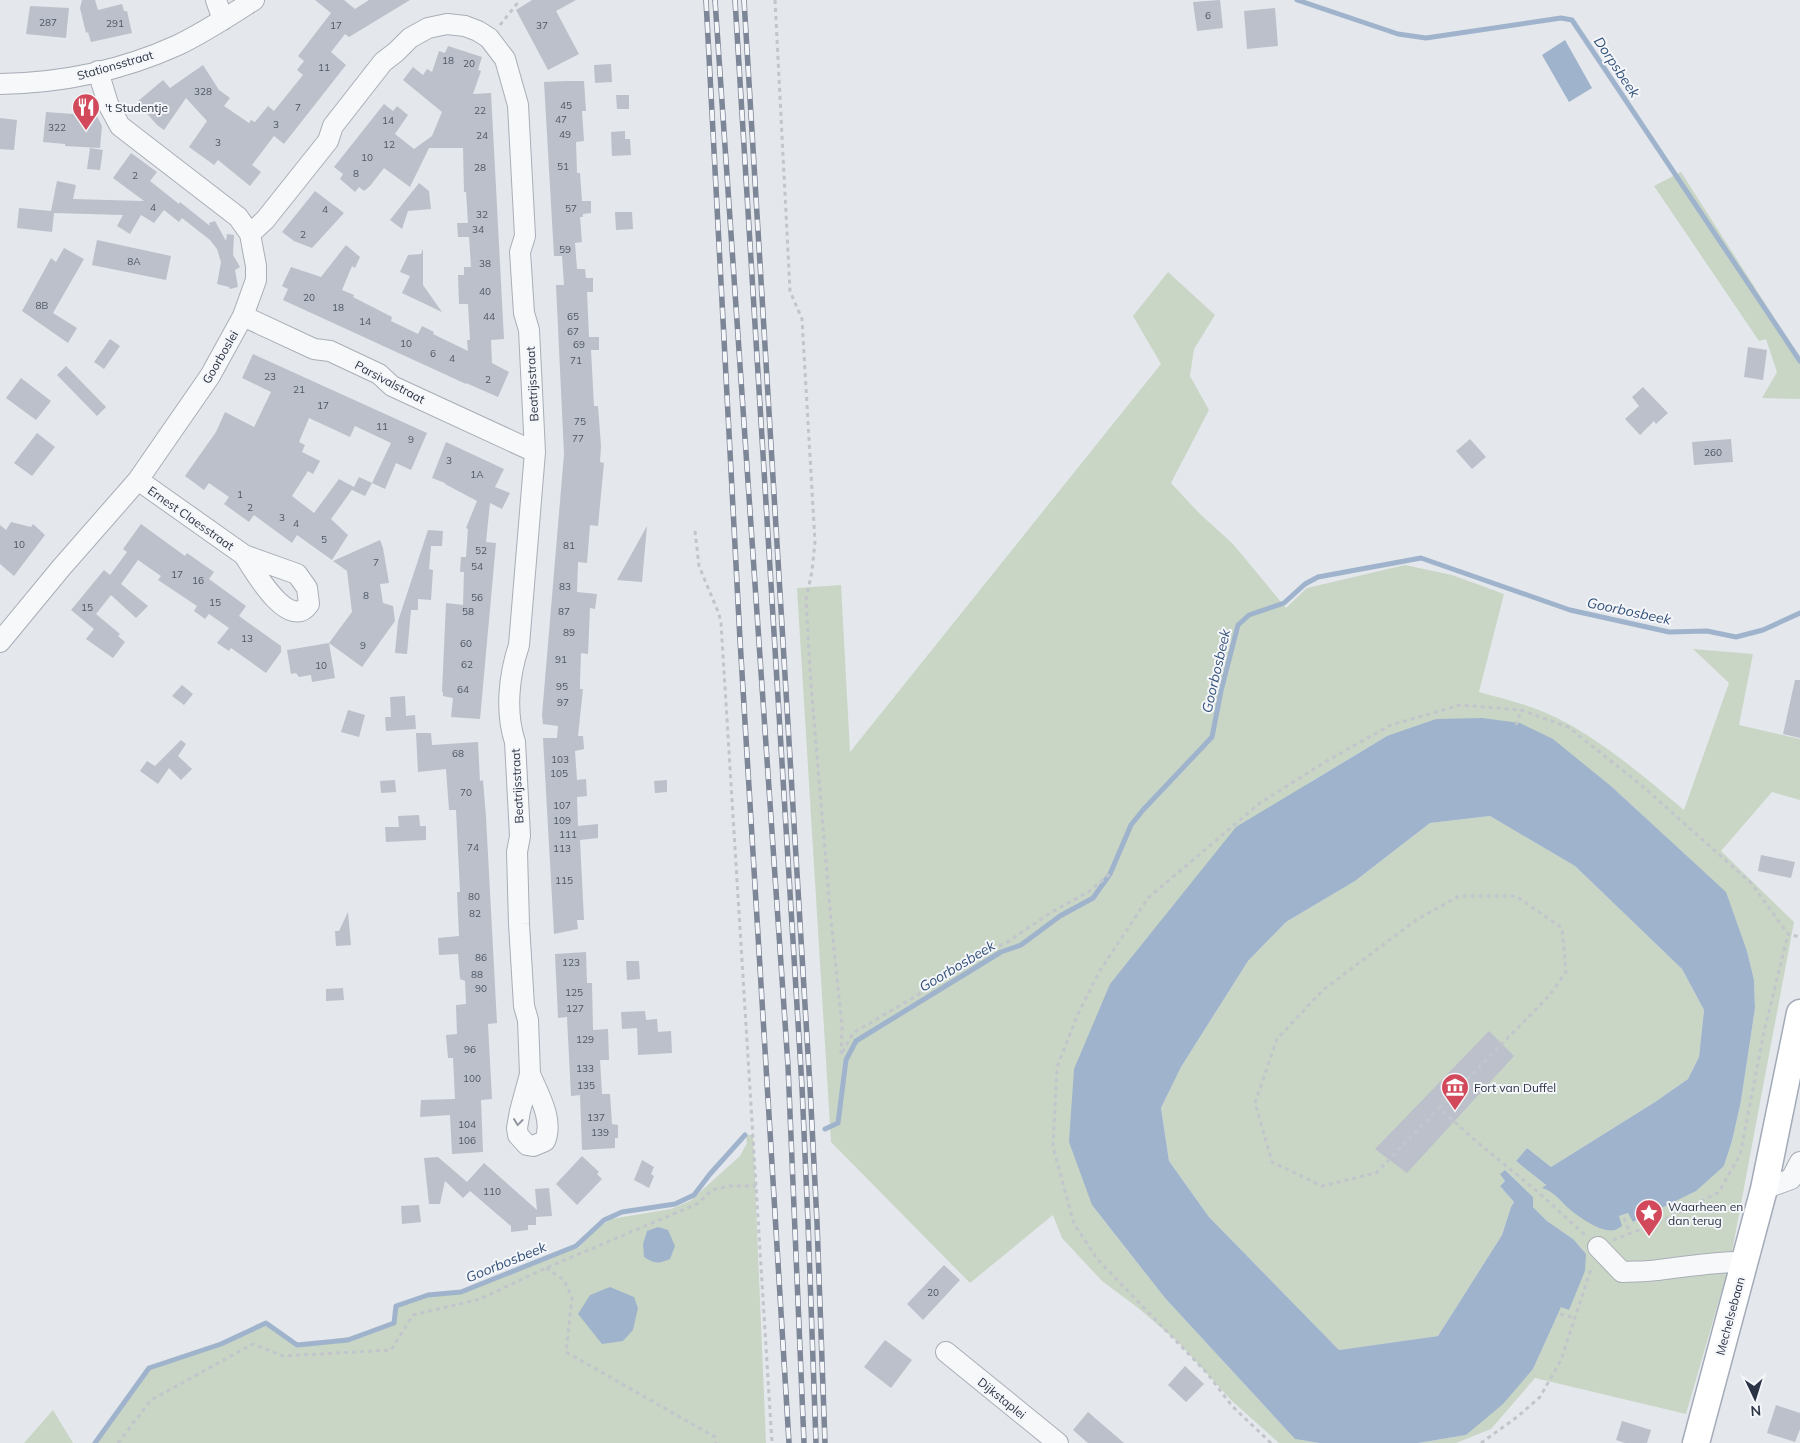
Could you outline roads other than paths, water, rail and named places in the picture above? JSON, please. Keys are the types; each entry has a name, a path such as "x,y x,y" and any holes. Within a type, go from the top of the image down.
{"main road":[{"name":"Mechelsebaan","path":"1696,1443 1764,1189 1800,1013"}],"street":[{"path":"216,0 223,20"},
{"name":"Stationsstraat","path":"0,84 28,83 98,71 152,55 178,45 254,0"},
{"name":"Beatrijsstraat","path":"250,234 265,220 322,149 328,141 333,126 383,62 410,38 428,28 447,24 465,26 489,38 505,59 518,105 524,236 520,252 524,312 529,330 535,452 520,646 513,662 510,710 510,728 515,742 520,836 517,852 519,924 524,1006 528,1020 530,1074"},
{"name":"Goorboslei","path":"0,642 61,568 138,480 210,376 243,316 256,280 256,266 250,234 238,217 120,126 108,104 98,71"},
{"name":"Parsivalstraat","path":"243,316 314,349 330,351 379,374 392,386 535,452"},
{"name":"Ernest Claesstraat","path":"138,480 244,555"},
{"path":"1764,1189 1791,1179 1800,1162"},
{"path":"1598,1247 1622,1272 1656,1271 1710,1263 1744,1262"},
{"name":"Dijkstaplei","path":"946,1352 1058,1443"}],"water":[{"path":"1565,40 1592,88 1569,102 1542,55"},
{"path":"1482,718 1520,723 1553,739 1612,787 1726,892 1747,951 1754,980 1755,1008 1741,1101 1732,1141 1724,1166 1696,1191 1633,1222 1628,1213 1619,1216 1622,1226 1615,1230 1592,1225 1569,1209 1555,1195 1542,1188 1546,1185 1516,1161 1527,1148 1551,1167 1655,1102 1688,1079 1699,1057 1704,1010 1682,969 1575,866 1490,816 1430,823 1355,881 1286,922 1248,961 1181,1067 1161,1108 1169,1161 1209,1217 1339,1350 1438,1336 1502,1235 1514,1202 1500,1186 1505,1181 1500,1174 1505,1170 1533,1197 1533,1207 1547,1221 1573,1239 1586,1254 1585,1271 1569,1310 1561,1307 1533,1369 1503,1404 1466,1435 1418,1443 1319,1443 1295,1439 1165,1298 1092,1205 1069,1142 1074,1069 1110,984 1236,827 1387,736 1436,719"},
{"path":"658,1227 668,1230 675,1246 670,1259 657,1263 644,1257 643,1244 647,1231"},
{"path":"610,1287 634,1297 638,1308 633,1330 623,1341 602,1344 578,1314 590,1295"}],"waterway":[{"name":"Dorpsbeek","path":"1297,0 1398,34 1426,38 1561,18 1572,20 1800,361"},
{"name":"Goorbosbeek","path":"825,1129 838,1123 846,1060 856,1041 1001,952 1021,945 1060,916 1093,898 1110,874 1131,825 1212,737 1221,691 1238,625 1249,615 1284,603 1305,584 1318,577 1421,558 1570,610 1669,632 1707,631 1736,637 1763,630 1800,613"},
{"name":"Goorbosbeek","path":"95,1443 149,1368 221,1344 266,1323 297,1345 348,1340 394,1323 396,1306 428,1295 461,1292 576,1246 604,1220 622,1212 675,1204 694,1195 745,1135"}],"railway":[{"path":"706,0 740,640 789,1443"},
{"path":"715,0 788,1066 804,1443"},
{"path":"735,0 802,1087 816,1443"},
{"path":"744,0 810,1087 825,1443"}],"place":[{"name":"'t Studentje","path":"86,131"},
{"name":"Fort van Duffel","path":"1455,1111"},
{"name":"Waarheen en dan terug","path":"1649,1237"}]}
